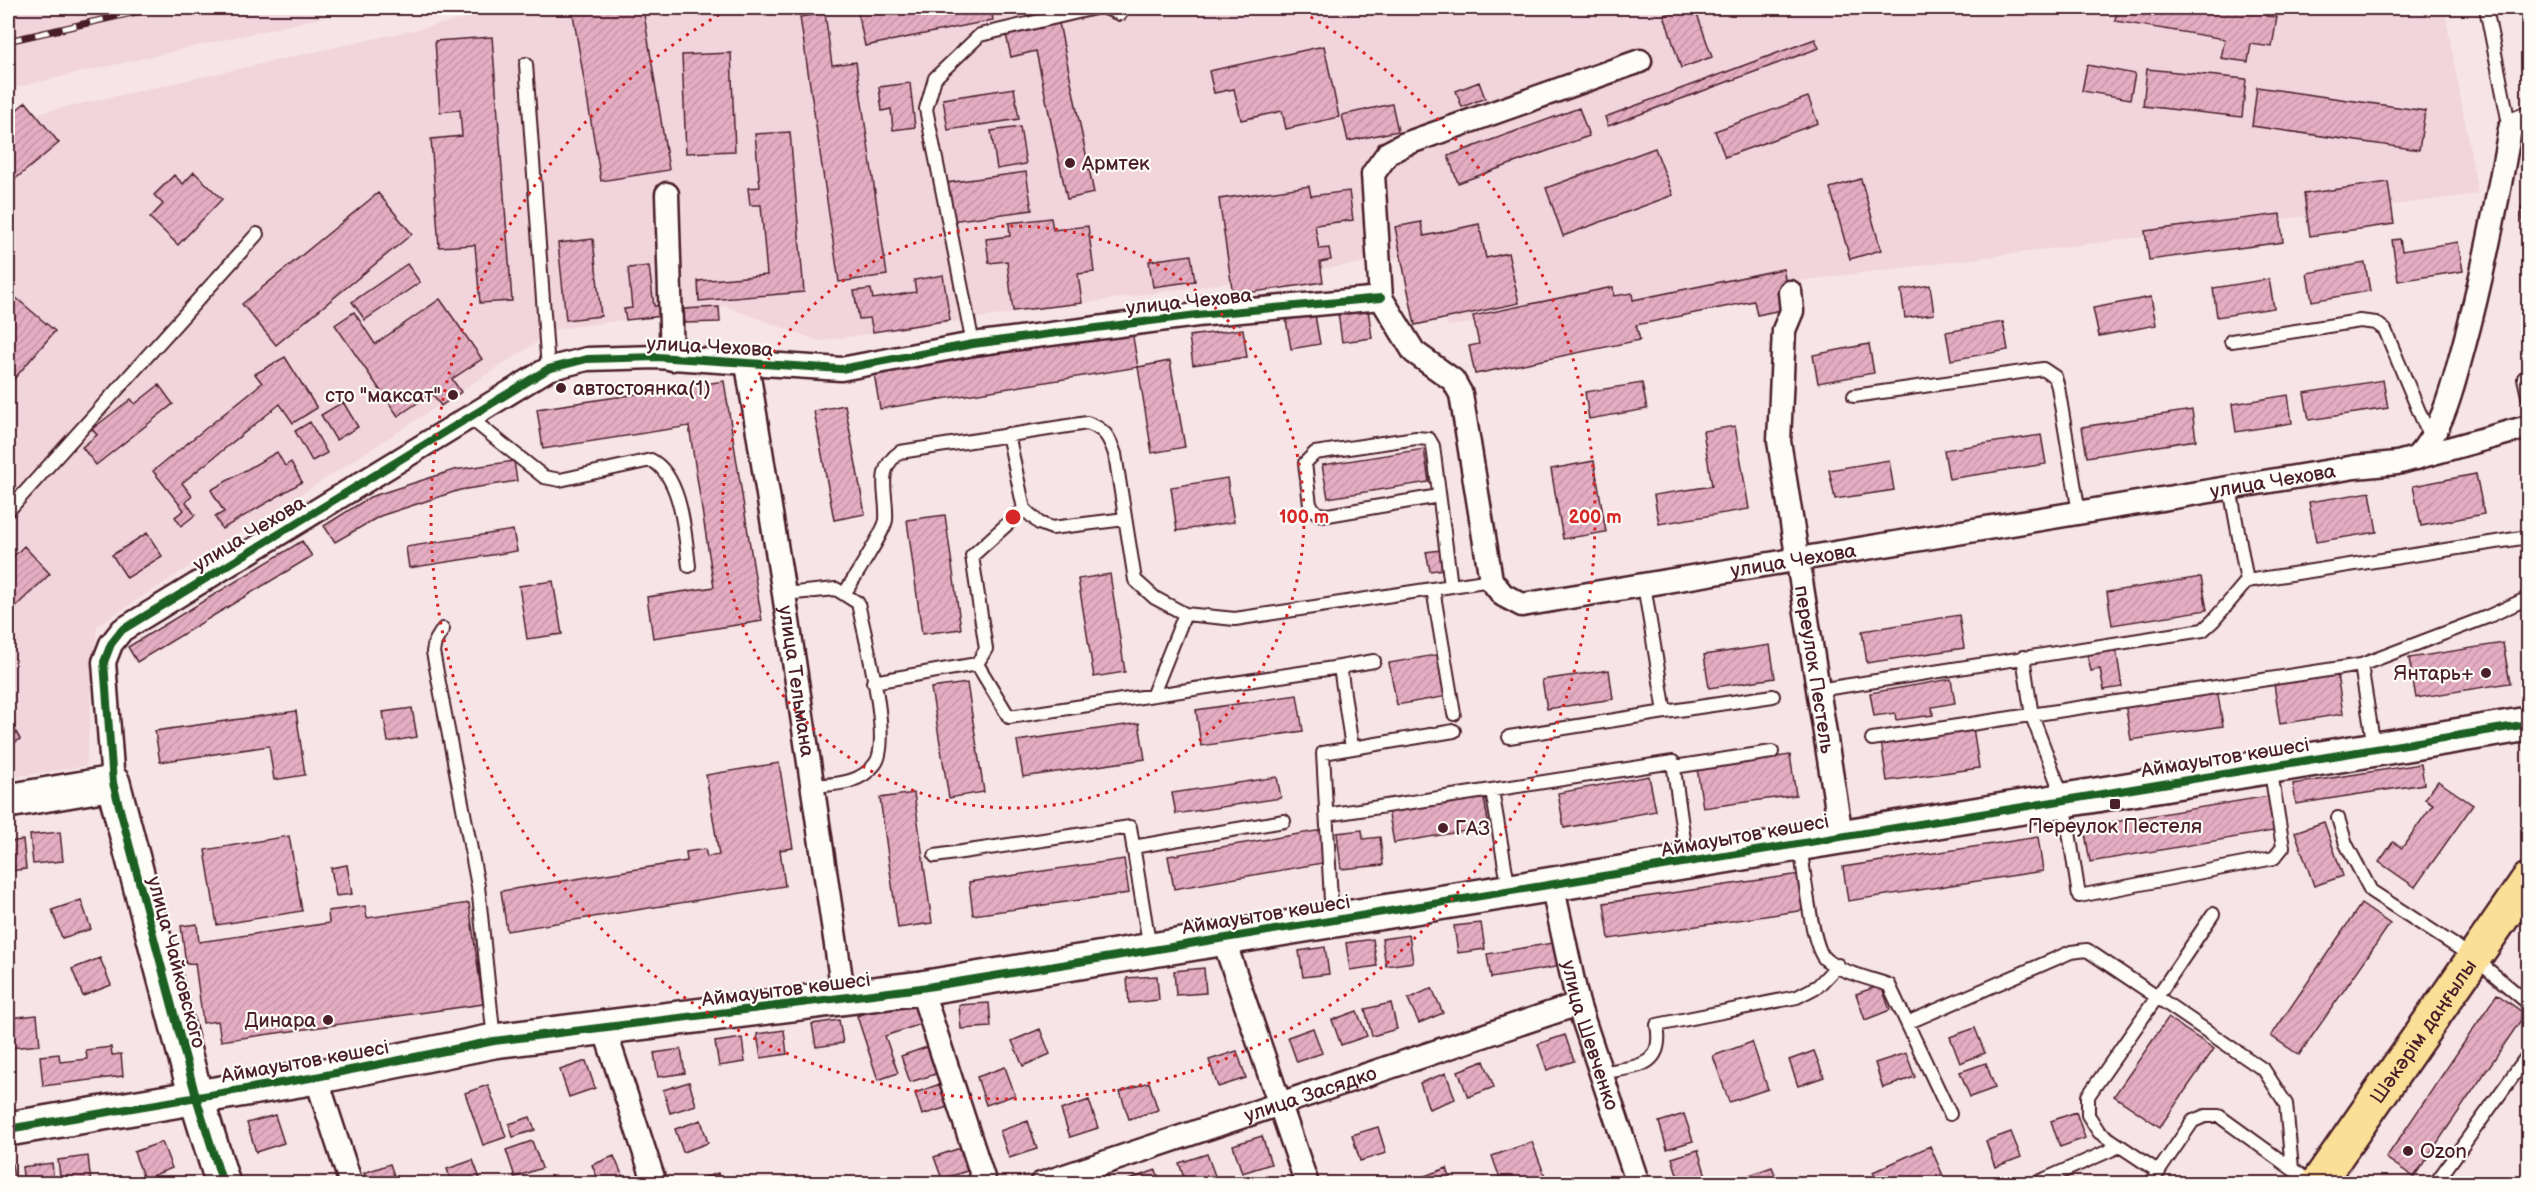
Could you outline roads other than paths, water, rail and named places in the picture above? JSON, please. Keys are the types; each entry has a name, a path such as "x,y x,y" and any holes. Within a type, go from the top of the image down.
{"main road":[{"name":"Шәкәрім даңғылы","path":"2307,1179 2474,958 2529,880"}],"street":[{"path":"1491,580 1461,394 1453,380 1414,352 1381,298 1373,174 1388,153 1405,144 1640,61"},
{"path":"2416,458 2432,441 2447,404 2484,272 2519,124"},
{"name":"улица Чехова","path":"667,194 672,359"},
{"name":"переулок Пестель","path":"1790,292 1792,311 1784,330 1779,441 1841,835"},
{"name":"улица Чехова","path":"113,783 104,662 111,644 122,630 548,369 586,359 672,359 841,369 973,344 1197,315 1381,298"},
{"name":"улица Тельмана","path":"747,364 784,594 844,999"},
{"name":"улица Чехова","path":"1491,580 1503,595 1522,605 2355,467 2397,463 2529,427"},
{"name":"Аймауытов көшесі","path":"8,1129 316,1077 494,1041 921,988 1841,835 2529,724"},
{"path":"8,801 113,783"},
{"name":"улица Чайковского","path":"113,783 196,1097 223,1184"},
{"name":"улица Шевченко","path":"1552,884 1578,1004 1638,1184"},
{"path":"1223,938 1307,1184"},
{"path":"921,988 985,1184"},
{"name":"улица Засядко","path":"1041,1184 1578,1004"},
{"path":"604,1028 655,1184"},
{"path":"316,1077 351,1184"}],"lane":[{"path":"973,344 926,109 935,78 980,35 1095,8"},
{"path":"1105,8 1120,14"},
{"path":"2486,8 2519,124"},
{"path":"526,64 548,369"},
{"path":"8,511 257,234"},
{"path":"2231,341 2360,321 2376,323 2385,330 2432,441"},
{"path":"1854,396 2043,369 2055,377 2058,387 2079,513"},
{"path":"2524,378 2529,396"},
{"path":"470,418 544,477 560,480 651,460 660,465 676,494 684,524 689,566"},
{"path":"845,593 886,522 883,475 890,459 900,452 1087,423 1098,427 1108,435 1115,454 1135,580 1155,598 1185,614 1234,619 1491,580"},
{"path":"1008,434 1024,509 1039,523 1052,528 1125,519"},
{"path":"1439,496 1328,515 1318,514 1310,505 1305,463 1315,453 1427,437 1433,446 1451,586"},
{"path":"2230,488 2247,581"},
{"path":"873,682 977,664 986,649 972,556 1024,509"},
{"path":"1818,690 2203,630 2247,581 2529,537"},
{"path":"1644,585 1665,712"},
{"path":"784,594 826,588 845,593 858,603 881,726 880,757 874,766 849,782 813,786"},
{"path":"1433,589 1454,714"},
{"path":"1872,739 2361,665 2487,617 2526,599 2529,595"},
{"path":"1153,694 1185,614"},
{"path":"443,629 435,642 434,652 478,886 494,1041"},
{"path":"2023,657 2032,716 2064,800 2079,896 2274,858 2283,847 2270,766"},
{"path":"977,664 1009,717 1374,661"},
{"path":"2361,665 2374,749"},
{"path":"1340,667 1353,748"},
{"path":"1509,737 1773,696"},
{"path":"1332,920 1323,753 1454,731"},
{"path":"1674,767 1772,752"},
{"path":"1326,815 1673,762 1687,861"},
{"path":"1492,790 1509,891"},
{"path":"2338,818 2346,844 2371,891 2474,958 2529,1003"},
{"path":"1133,847 1284,821"},
{"path":"936,856 1130,827 1150,950"},
{"path":"1800,842 1816,943 1824,958 1838,966 1889,985 1950,1114"},
{"path":"2159,1172 2099,1132 2088,1115 2088,1096 2213,914"},
{"path":"1907,1023 2071,952 2087,950 2264,1070 2286,1104 2307,1179"},
{"path":"1601,1073 1639,1065 1651,1059 1658,1052 1660,1042 1657,1025 1797,997 1818,986 1838,966"},
{"path":"2435,1184 2529,1055"},
{"path":"2150,1184 2193,1121 2205,1116 2219,1116 2307,1179"},
{"path":"2034,1184 2120,1146"}],"railway":[{"path":"8,41 154,8"}],"place":[{"name":"Армтек","path":"1070,163"},
{"name":"автостоянка(1)","path":"561,388"},
{"name":"сто \"максат\"","path":"453,395"},
{"name":"Янтарь+","path":"2486,673"},
{"name":"Переулок Пестеля","path":"2115,804"},
{"name":"ГАЗ","path":"1443,828"},
{"name":"Динара","path":"328,1020"},
{"name":"Ozon","path":"2408,1151"}]}
